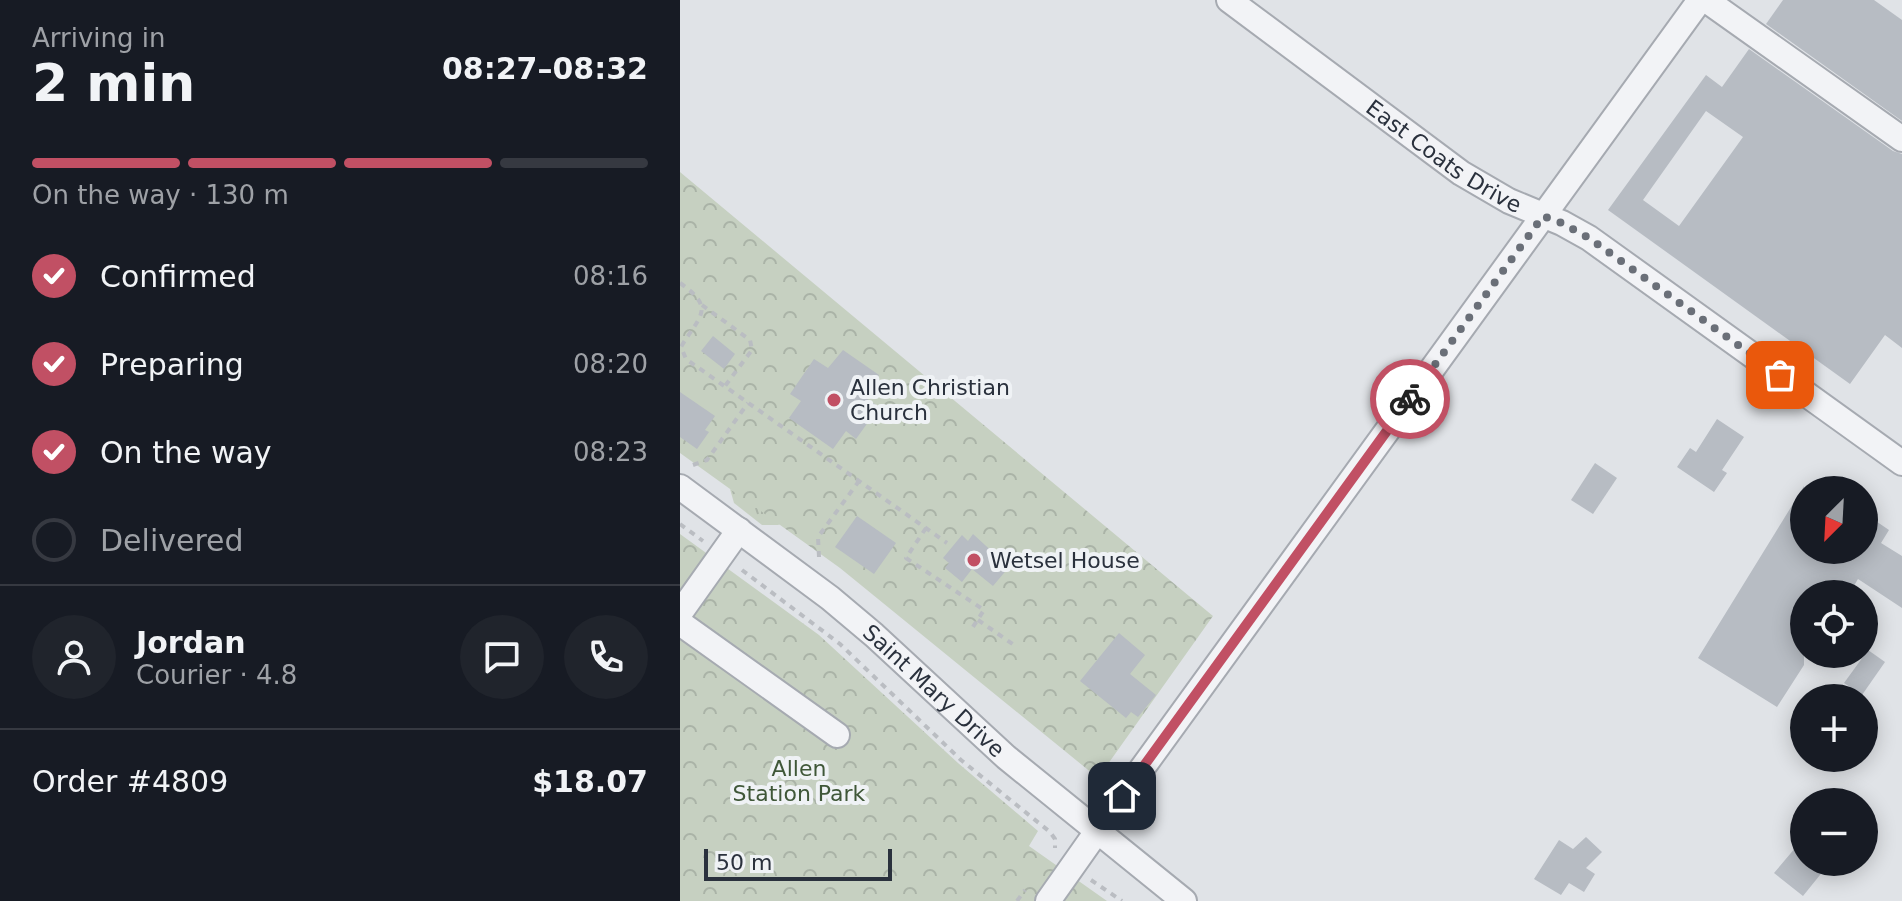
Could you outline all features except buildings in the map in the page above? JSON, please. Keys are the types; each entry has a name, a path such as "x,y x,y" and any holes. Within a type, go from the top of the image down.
{"street":[{"name":"East Coats Drive","path":"1229,0 1461,173 1509,201 1589,238 1899,453"},
{"path":"1048,901 1700,0"},
{"path":"1706,0 1902,139"},
{"name":"Saint Mary Drive","path":"686,476 739,530 874,635 1006,757 1184,901"},
{"path":"680,613 739,530"},
{"path":"680,623 837,735"}],"path":[{"path":"680,283 696,294 702,305 750,340 752,350 725,386"},
{"path":"702,305 700,317 681,347 686,359 947,543"},
{"path":"686,476 707,460 748,403"},
{"path":"819,557 818,537 859,481"},
{"path":"680,524 840,644 961,760 1050,832 1055,839 1053,855 1122,901"},
{"path":"926,528 906,558 984,610 971,630"},
{"path":"978,620 1014,645"}],"green space":[{"path":"680,172 1213,616 1098,778 840,568 680,453"},
{"path":"730,489 786,522 762,525 734,503"},
{"name":"Allen Station Park","path":"680,534 819,635 958,763 1038,831 1029,846 1107,901 680,901"}],"way so far":[{"path":"1410,399 1543,216 1589,238 1780,375"}],"place":[{"name":"Allen Christian Church","path":"834,400"},
{"name":"Wetsel House","path":"974,560"}],"route":[{"path":"1122,796 1410,399"}]}
